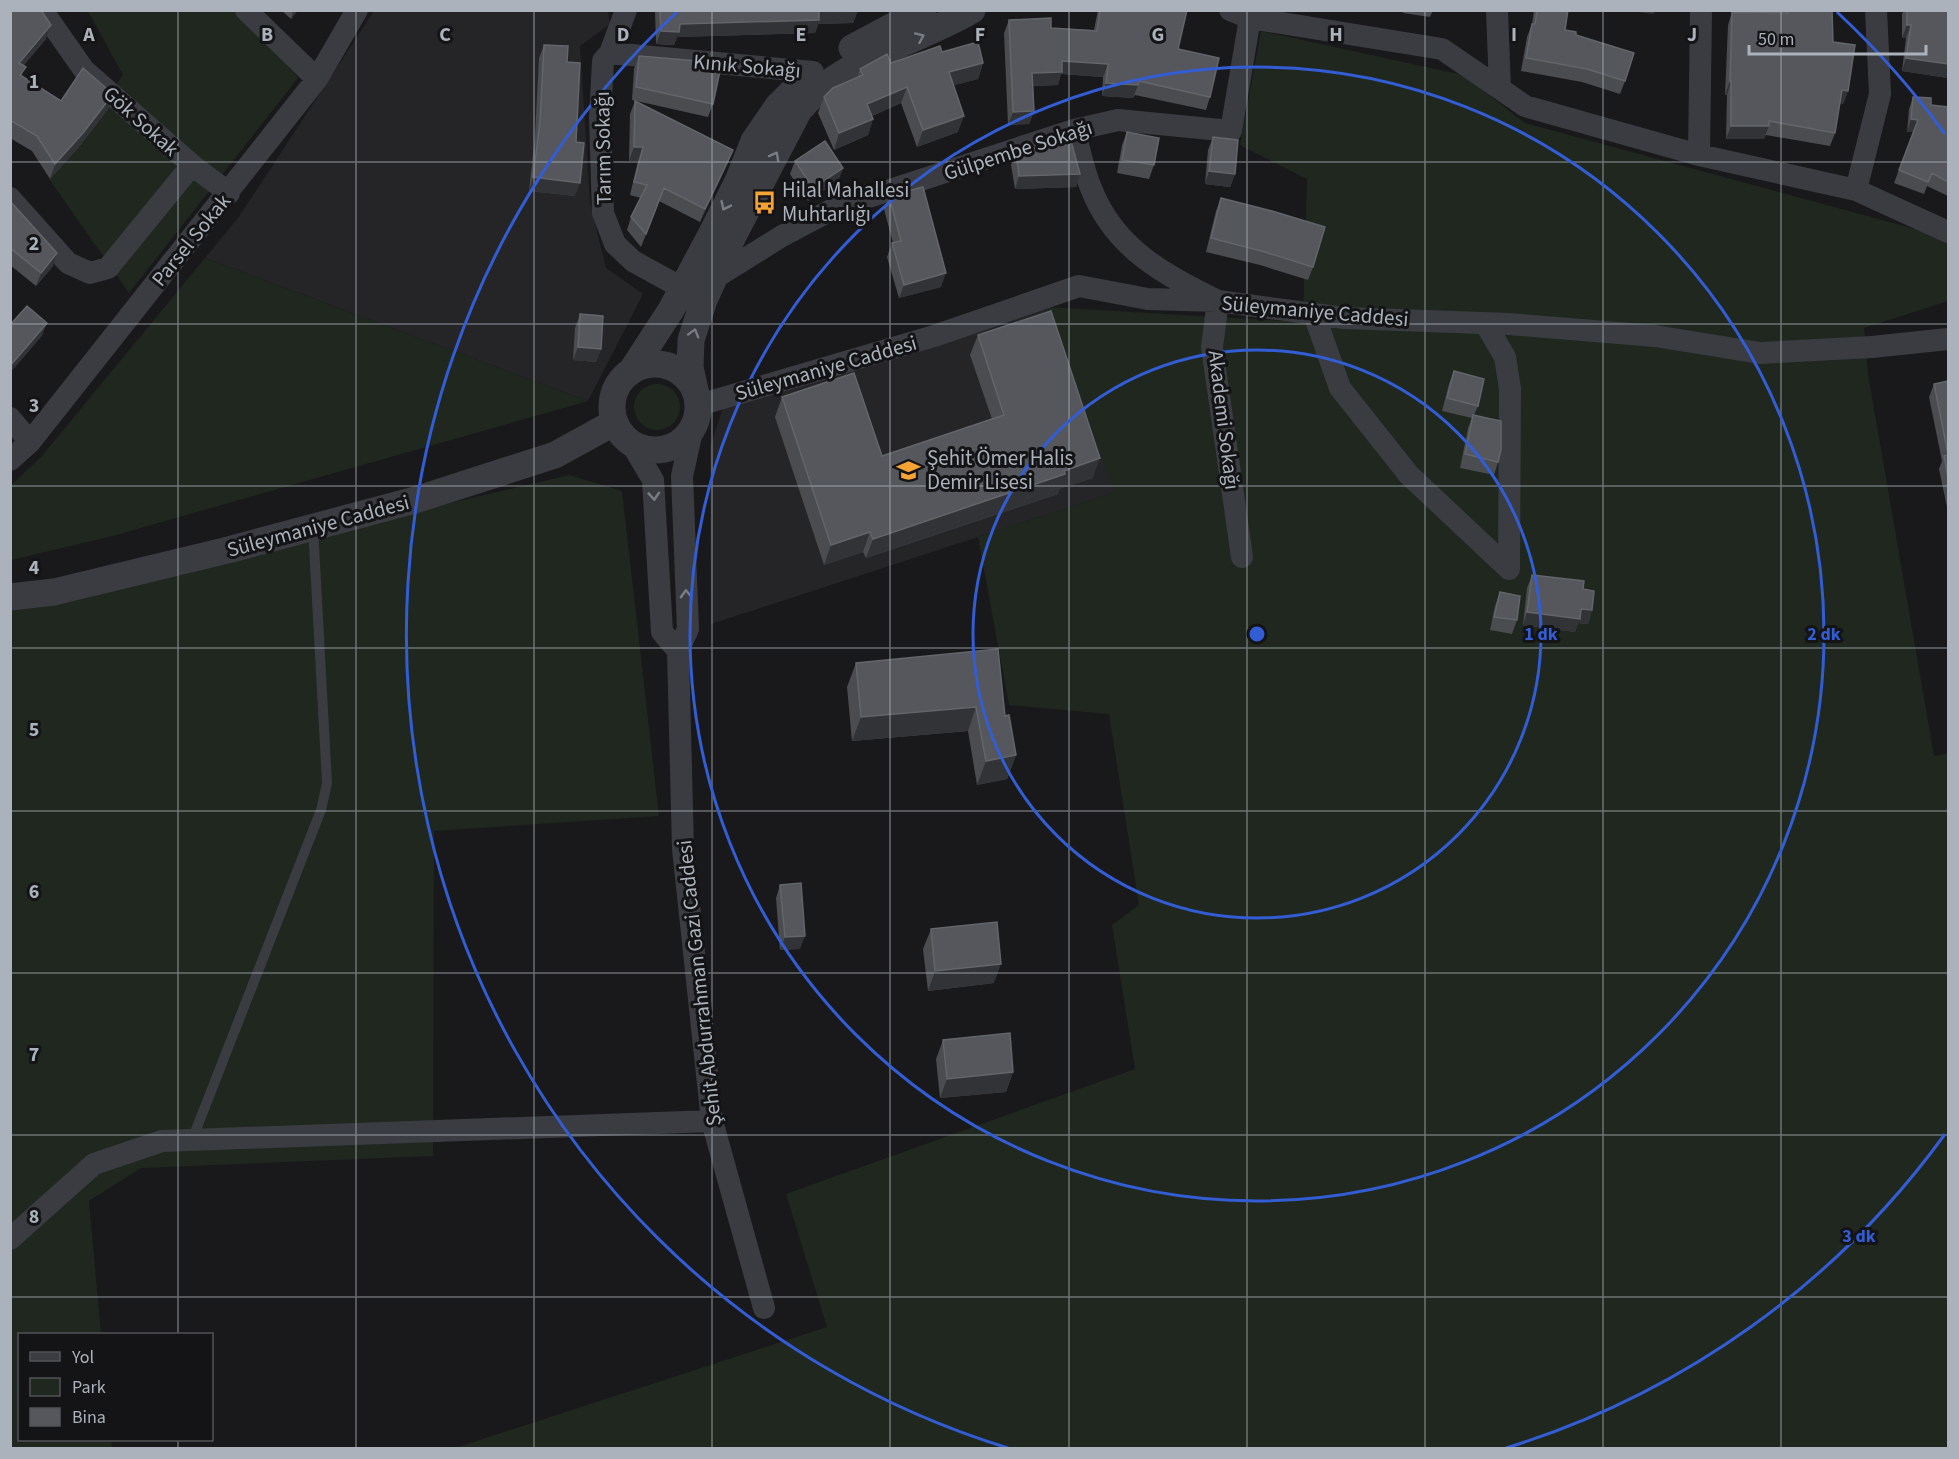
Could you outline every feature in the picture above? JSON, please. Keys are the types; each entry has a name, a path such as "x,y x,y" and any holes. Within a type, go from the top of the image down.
{"street":[{"name":"Gök Sokak","path":"42,10 84,70 192,165 229,193"},
{"path":"246,10 317,79"},
{"name":"Parsel Sokak","path":"10,460 30,442 317,79 357,10"},
{"name":"Tarım Sokağı","path":"626,10 610,53 603,61 600,118 603,213 615,244 633,261 682,288"},
{"path":"923,10 867,41 832,57 778,105 754,141 718,221 671,310 632,370 621,380 614,394 612,409 615,422 621,434 631,443 653,480 662,632 678,651 688,629 682,476 697,418 697,397 690,367 691,340 713,279 799,110 809,98 828,82 855,65 935,30 972,10"},
{"path":"1497,10 1500,89"},
{"path":"1699,155 1701,10"},
{"path":"1856,190 1880,94 1876,10"},
{"path":"1240,14 1442,49 1525,106 1699,155 1856,190 1948,232"},
{"name":"Gülpembe Sokağı","path":"713,279 782,236 835,208 1074,130 1118,120 1231,131 1240,14"},
{"name":"Kınık Sokağı","path":"610,53 813,72"},
{"path":"1074,130 1090,188 1108,224 1135,253 1174,280 1218,301"},
{"path":"10,198 68,263 90,273 108,268 192,165"},
{"name":"Süleymaniye Caddesi","path":"697,397 934,336 1079,286 1148,299 1218,301 1344,318 1485,323 1655,336 1760,353 1872,347 1940,340"},
{"name":"Akademi Sokağı","path":"1218,301 1212,347 1242,557"},
{"path":"1314,314 1340,388 1408,475 1509,569 1510,389 1505,357 1485,323"},
{"path":"1940,340 1948,324"},
{"path":"632,370 645,364 661,363 675,368 687,377 697,397"},
{"path":"10,418 30,442"},
{"name":"Süleymaniye Caddesi","path":"10,597 54,592 415,500 555,455 615,422"},
{"path":"631,443 650,450 671,448 692,431"},
{"name":"Şehit Abdurrahman Gazi Caddesi","path":"678,651 683,849 712,1121 764,1308"},
{"path":"10,1239 94,1164 162,1141 712,1121"}],"lane":[{"path":"192,1140 321,810 327,783 313,527"}],"shaded area":[{"path":"374,11 608,11 610,24 580,46 590,203 606,268 643,294 588,401 205,258 238,218"},
{"name":"Şehit Ömer Halis Demir Lisesi","path":"1047,307 1116,492 711,624 710,447 723,408"}],"green space":[{"path":"88,11 241,11 298,78 129,293 49,179 123,75"},
{"path":"1261,31 1463,75 1525,123 1948,238 1948,301 1864,328 1868,374 1934,756 1948,753 1948,1448 455,1448 827,1327 786,1194 1135,1069 1112,925 1139,905 1109,714 1009,705 978,537 1115,492 1047,307 1303,322 1307,179 1240,145"},
{"path":"205,258 588,401 109,537 11,560 11,485 41,457"},
{"path":"657,384 673,391 680,407 673,423 657,430 641,423 634,407 641,391"},
{"path":"569,475 622,491 659,816 434,831 433,1156 141,1168 89,1201 101,1333 18,1333 18,1441 111,1441 112,1448 11,1448 10,607"}],"building":[{"path":"10,10 41,10 51,25 19,63 26,67 20,75 61,101 83,68 113,94 55,164 37,136 10,120"},
{"path":"660,10 846,10 819,11 819,20 680,24 679,32 661,31"},
{"path":"1100,10 1187,10 1178,49 1219,58 1210,97 1139,81 1138,85 1106,83 1108,64 1062,61 1062,72 1032,73 1034,111 1013,112 1009,20 1051,18 1051,28 1097,31"},
{"path":"1537,10 1568,10 1565,30 1634,53 1625,81 1587,69 1526,58"},
{"path":"1788,10 1832,10 1833,42 1855,45 1848,91 1842,90 1835,133 1769,121 1769,126 1731,126 1732,12 1788,13"},
{"path":"1907,10 1948,10 1948,64 1906,58 1911,25 1907,25"},
{"path":"978,42 983,63 949,72 964,116 923,130 907,87 867,104 873,119 839,133 824,97 833,88 863,75 860,69 887,54 891,63 940,46 942,52"},
{"path":"544,45 568,46 567,62 580,63 576,142 584,143 580,183 533,177 540,122"},
{"path":"639,56 698,61 721,66 713,104 636,87"},
{"path":"1913,97 1931,98 1931,105 1948,107 1948,182 1932,173 1928,182 1899,170 1918,120 1911,119"},
{"path":"635,101 733,150 705,209 664,188 646,234 631,217 647,185 634,182 643,147 634,147"},
{"path":"1127,132 1159,138 1154,165 1122,160"},
{"path":"1213,137 1238,140 1235,174 1209,171"},
{"path":"825,141 843,168 813,188 795,161"},
{"path":"1071,141 1080,174 1019,176 1016,152"},
{"path":"923,187 946,273 904,285 892,243 901,241 889,196"},
{"path":"1221,198 1325,227 1313,267 1211,238"},
{"path":"10,201 57,253 41,273 10,248"},
{"path":"27,306 47,323 10,366 10,325"},
{"path":"1051,311 1100,458 1064,471 1065,474 873,539 870,532 831,545 782,397 854,373 882,456 1004,415 978,335"},
{"path":"580,314 603,316 601,349 578,347"},
{"path":"1454,371 1484,379 1478,406 1447,398"},
{"path":"1948,381 1948,454 1934,384"},
{"path":"1473,415 1501,421 1501,450 1498,462 1465,454"},
{"path":"1948,455 1948,478 1944,456"},
{"path":"1532,575 1584,581 1583,589 1594,591 1592,610 1581,609 1580,619 1527,612"},
{"path":"1500,592 1520,596 1517,620 1494,617"},
{"path":"998,649 1005,716 1009,715 1016,755 986,761 976,707 861,717 856,663"},
{"path":"801,883 805,936 785,937 780,885"},
{"path":"997,922 1001,964 935,971 931,929"},
{"path":"1010,1033 1013,1072 947,1079 943,1040"}],"place":[{"name":"Hilal Mahallesi Muhtarlığı","path":"764,202"},
{"name":"Şehit Ömer Halis Demir Lisesi","path":"909,470"}]}
